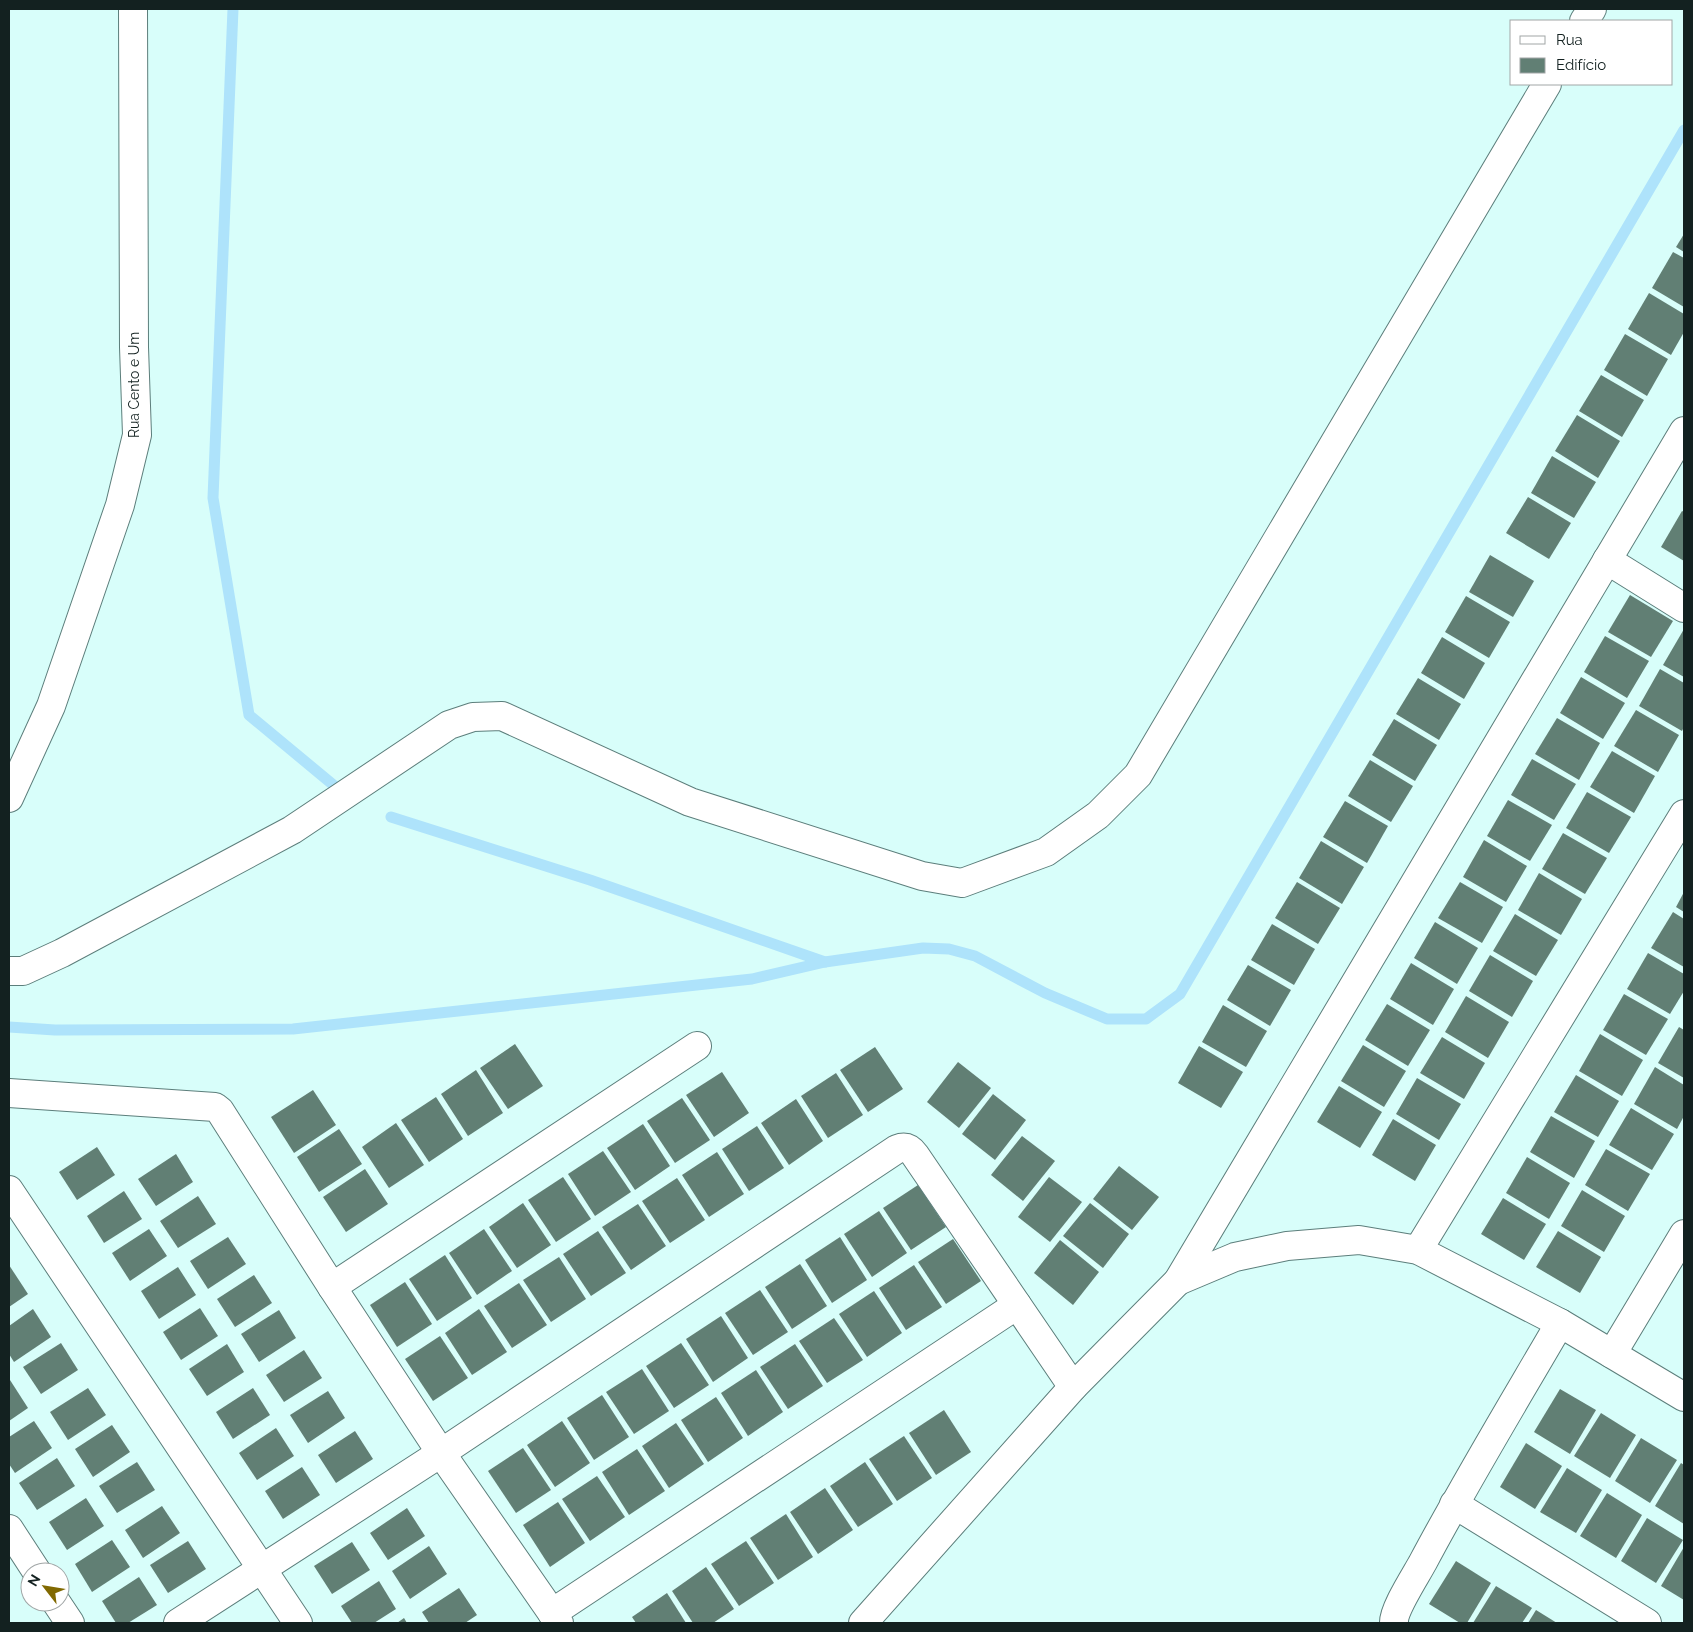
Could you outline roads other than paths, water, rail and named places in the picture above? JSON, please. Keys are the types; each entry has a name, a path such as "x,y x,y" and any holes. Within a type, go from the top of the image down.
{"street":[{"name":"Rua Cento e Um","path":"9,798 51,706 120,505 137,436 134,347 133,9"},
{"path":"1585,20 1592,9"},
{"path":"9,971 23,971 62,953 292,830 449,725 473,717 502,716 690,802 922,876 962,883 1046,852 1098,815 1138,775 1546,85"},
{"path":"863,1623 1073,1387 1178,1280 1684,431"},
{"path":"1607,560 1684,608"},
{"path":"1418,1250 1684,814"},
{"path":"332,1287 697,1046"},
{"path":"9,1093 212,1107 217,1109 441,1453 556,1618 1018,1305"},
{"path":"178,1623 441,1453 903,1147 912,1151 1073,1387"},
{"path":"9,1190 298,1623"},
{"path":"1612,1354 1684,1234"},
{"path":"1178,1280 1235,1257 1287,1246 1359,1240 1418,1250 1560,1324 1684,1397"},
{"path":"1394,1623 1394,1618 1405,1594 1454,1504 1560,1324"},
{"path":"1454,1504 1647,1623"},
{"path":"9,1528 31,1562"},
{"path":"63,1612 70,1623"}],"waterway":[{"path":"233,9 213,498 249,715 337,788"},
{"path":"9,1027 55,1030 293,1029 752,979 825,962 923,948 949,949 975,956 1045,993 1107,1019 1146,1019 1180,994 1684,130"},
{"path":"391,817 590,880 825,962"}]}
